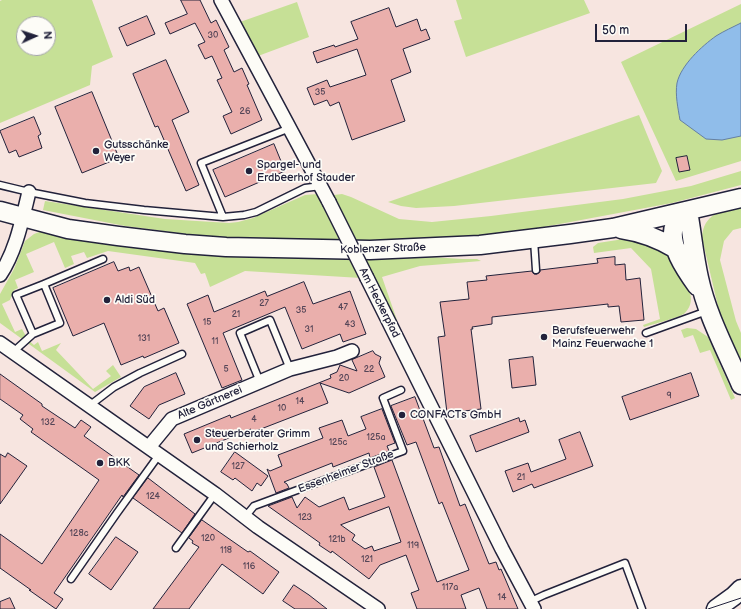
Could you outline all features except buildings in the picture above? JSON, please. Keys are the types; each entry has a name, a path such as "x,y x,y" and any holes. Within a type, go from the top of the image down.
{"main road":[{"name":"Koblenzer Straße","path":"22,218 68,229 118,236 226,247 370,250 464,246 613,228 741,198"},
{"path":"706,303 687,271 676,249 673,238 675,224 678,219 688,211 698,276 706,303 741,385"},
{"path":"0,212 22,218"},
{"path":"613,228 655,237 676,249"},
{"path":"716,609 741,589"},
{"path":"729,609 741,606"}],"street":[{"name":"Am Heckerpfad","path":"221,0 321,186 531,605"},
{"path":"0,275 10,255 29,192"},
{"path":"0,342 215,494 245,517 378,609"},
{"name":"Alte Gärtnerei","path":"154,451 172,419 290,369 337,358 352,351"}],"lane":[{"path":"223,218 201,163 290,128"},
{"path":"0,185 92,204 223,218 256,212 305,188 321,186"},
{"path":"534,238 536,270"},
{"path":"33,334 16,295 103,260"},
{"path":"13,352 33,334 60,323 44,284"},
{"path":"646,333 706,303"},
{"path":"260,382 240,333 270,320 290,369"},
{"path":"89,406 114,387 140,373 182,354"},
{"name":"Essenheimer Straße","path":"245,517 254,506 403,451 383,398 401,390"},
{"path":"71,579 117,513 154,451"},
{"path":"176,548 215,494"},
{"path":"531,605 625,563 642,609"}],"green space":[{"path":"92,0 113,57 92,66 90,85 0,123 0,1"},
{"path":"456,0 584,0 590,13 466,57 454,21 462,19"},
{"path":"297,2 309,37 258,56 240,22"},
{"path":"741,4 741,161 676,181 621,62"},
{"path":"639,115 662,171 656,183 454,206 416,208 388,202"},
{"path":"741,171 741,185 672,203 533,229 480,236 413,242 251,240 186,234 125,226 43,210 45,201 165,219 229,223 253,218 305,195 318,194 333,197 334,195 342,194 399,219 432,222 623,199 691,186"},
{"path":"741,205 741,228 733,230 724,241 720,260 736,321 741,333 741,373 720,315 702,238 703,230 706,224 714,215"},
{"path":"42,231 477,259 481,261 420,266 382,277 398,323 367,265 361,278 245,271 210,287 205,273 201,274 195,263 108,251 87,258 84,252 71,256 74,264 65,268 54,242 26,254 34,272 15,280 18,288 14,290 10,300 2,304 15,332 22,329 28,340 34,345 38,342 42,351 61,343 56,350 93,389 111,376 106,371 113,365 121,377 95,392 0,323 0,294 14,269 25,241 34,234"},
{"path":"630,238 654,246 670,256 687,284 691,296 689,308 685,313 672,319 644,327 643,325 660,319 651,269 631,248 594,253 593,247 598,243"},
{"path":"687,328 696,329 708,337 735,398 731,400 710,350 700,353 693,335 684,338 681,330"}],"water":[{"path":"741,23 741,136 722,140 706,139 680,120 676,88 679,76 687,63 705,45 716,36"}],"tram line":[{"path":"708,609 741,598"}],"place":[{"name":"Gutsschänke Weyer","path":"96,151"},
{"name":"Spargel- und Erdbeerhof Stauder","path":"249,171"},
{"name":"Aldi Süd","path":"107,300"},
{"name":"Berufsfeuerwehr Mainz Feuerwache 1","path":"544,337"},
{"name":"CONFACTs GmbH","path":"402,415"},
{"name":"Steuerberater Grimm und Schierholz","path":"197,440"},
{"name":"BKK","path":"100,463"}]}
